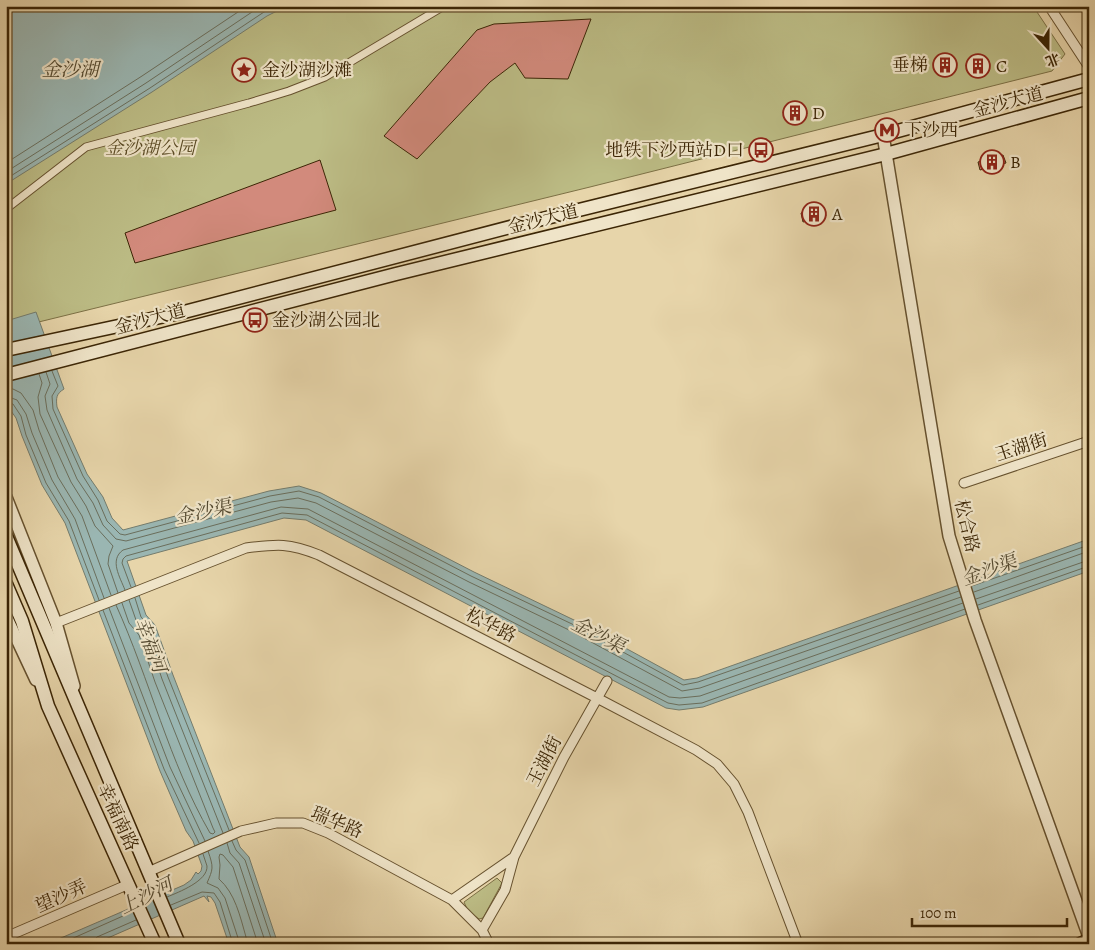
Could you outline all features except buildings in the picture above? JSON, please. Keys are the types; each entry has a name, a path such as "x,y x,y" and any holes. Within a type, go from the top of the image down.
{"main road":[{"name":"金沙大道","path":"6,350 184,312 518,225 883,135 1089,79"},
{"name":"金沙大道","path":"6,375 396,274 886,154 1089,98"},
{"name":"幸福南路","path":"6,536 179,944"},
{"name":"幸福南路","path":"6,584 22,621 48,706 136,897 155,944"},
{"path":"1080,944 1089,939"}],"street":[{"path":"6,209 86,148 289,91 353,61 444,6"},
{"path":"1049,6 1089,67"},
{"name":"松合路","path":"883,135 949,536 975,620 1089,939"},
{"name":"玉湖街","path":"964,483 1089,441"},
{"name":"幸福南路","path":"6,497 56,623 85,721"},
{"name":"松华路","path":"56,623 246,548 275,544 298,547 319,555 597,698 696,750 717,764 734,784 748,812 798,944"},
{"name":"幸福南路","path":"6,616 48,706"},
{"name":"玉湖街","path":"482,930 505,890 514,857 564,757 607,681"},
{"name":"瑞华路","path":"148,872 241,831 276,822 302,823 328,833 452,900 482,930 489,944"},
{"name":"玉湖街","path":"452,900 514,857"},
{"name":"望沙弄","path":"6,937 129,884"}],"green space":[{"name":"金沙湖公园","path":"6,6 1033,6 1065,54 1052,71 590,187 6,330"},
{"path":"497,878 502,883 483,918 479,919 468,911 464,902"}],"water":[{"name":"金沙湖","path":"6,6 287,6 267,16 152,92 6,184"},
{"path":"36,312 64,389 57,396 57,407 87,474 103,497 112,518 123,530 269,491 299,486 321,493 474,572 574,620 684,680 697,678 1089,539 1089,571 703,707 679,710 666,708 306,520 284,518 127,561 146,615 155,625 240,847 249,857 278,944 229,944 215,903 211,897 207,896 209,902 204,896 94,944 47,944 184,885 191,880 196,872 198,874 201,871 202,866 193,841 186,831 160,771 65,523 42,485 16,418 9,408 6,407 6,321"}],"place":[{"name":"垂梯","path":"945,65"},
{"name":"C","path":"978,66"},
{"name":"金沙湖沙滩","path":"244,70"},
{"name":"D","path":"795,113"},
{"name":"下沙西","path":"887,130"},
{"name":"地铁下沙西站D口","path":"761,150"},
{"name":"B","path":"992,162"},
{"name":"A","path":"814,214"},
{"name":"金沙湖公园北","path":"255,320"}],"water label":[{"name":"金沙渠","path":"203,512"},
{"name":"金沙渠","path":"989,570"},
{"name":"金沙渠","path":"598,635"},
{"name":"幸福河","path":"150,645"},
{"name":"上沙河","path":"146,896"}]}
